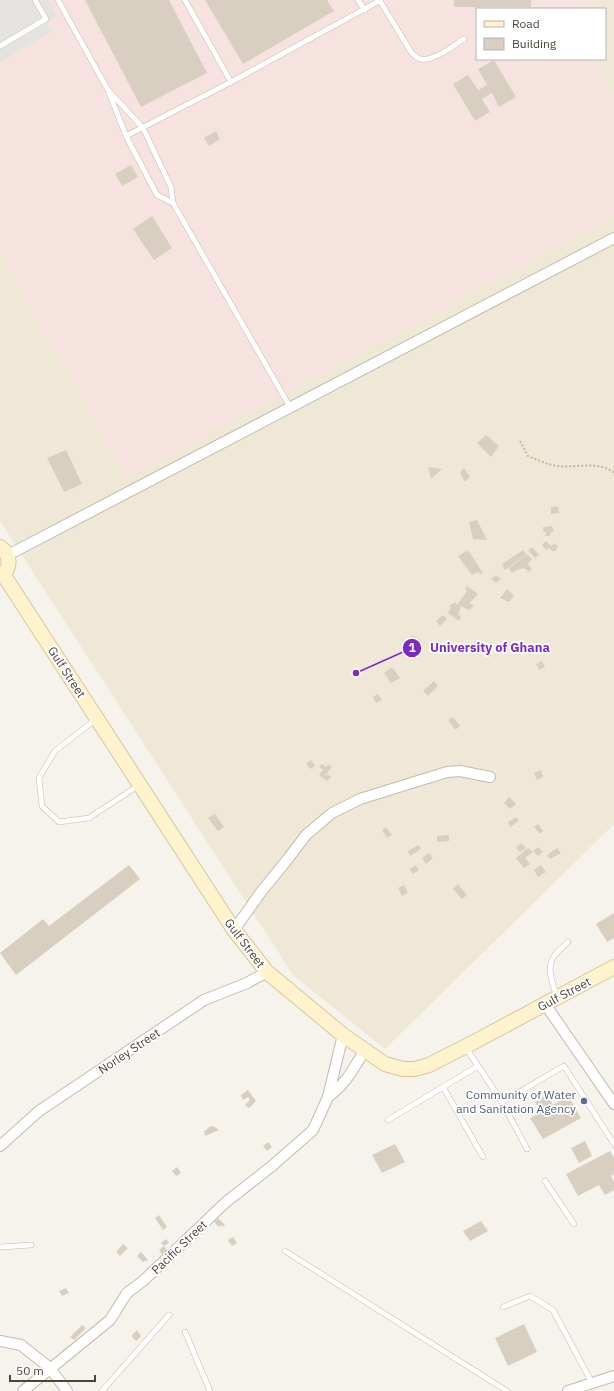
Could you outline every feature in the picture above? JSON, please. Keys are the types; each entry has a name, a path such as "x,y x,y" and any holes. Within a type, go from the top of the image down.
{"street":[{"path":"2,575 8,566 4,551 290,408 614,238"},
{"name":"Gulf Street","path":"2,575 234,930 267,972 343,1035 385,1064 403,1069 415,1069 429,1065 466,1047 614,967"},
{"path":"234,930 261,892 306,835 332,813 360,799 447,772 460,771 490,776"},
{"name":"Norley Street","path":"0,1146 39,1111 204,1000 247,983 267,972"},
{"path":"551,1001 614,1104"},
{"name":"Pacific Street","path":"23,1391 110,1320 127,1293 143,1281 226,1202 272,1166 313,1130 328,1097 343,1035"},
{"name":"Pacific Street","path":"328,1097 347,1080 365,1050"},
{"path":"0,1341 21,1345 50,1368 67,1391"},
{"path":"568,1391 614,1376"}],"lane":[{"path":"0,46 46,19 35,0"},
{"path":"58,0 108,90 126,136 157,195 173,203"},
{"path":"185,0 231,82"},
{"path":"358,0 365,10"},
{"path":"126,136 231,82 381,0 410,52 416,58 425,60 434,58 464,39"},
{"path":"108,90 143,128 171,187 173,203 290,408"},
{"path":"96,718 55,751 39,778 42,806 59,822 89,818 139,784"},
{"path":"551,1001 551,961 554,955 568,942"},
{"path":"466,1047 502,1102 527,1149"},
{"path":"388,1120 478,1066"},
{"path":"502,1102 564,1066 614,1144"},
{"path":"443,1087 483,1157"},
{"path":"545,1181 574,1224"},
{"path":"0,1247 31,1244"},
{"path":"285,1252 507,1391"},
{"path":"503,1307 530,1296 553,1310 592,1383"},
{"path":"102,1391 169,1314"},
{"path":"186,1332 210,1391"}],"path":[{"path":"520,442 528,456 553,465 575,467 593,465 609,468 614,473"}],"shaded area":[{"path":"0,0 614,0 614,824 385,1049 293,975 0,521"},
{"path":"0,0 595,0 580,8 476,8 476,60 595,60 614,94 614,216 126,477 0,253"},
{"path":"0,0 48,0 57,16 47,23 53,31 0,62"}],"building":[{"path":"85,0 169,0 207,73 141,107"},
{"path":"205,0 327,0 334,11 243,64"},
{"path":"454,0 531,0 531,7 454,7"},
{"path":"494,60 516,97 499,107 492,93 482,99 490,112 475,121 453,84 468,75 478,90 487,85 478,69"},
{"path":"216,131 220,139 209,146 204,138"},
{"path":"131,165 138,177 122,186 115,174"},
{"path":"152,216 172,248 154,260 133,229"},
{"path":"486,435 499,446 491,457 477,443"},
{"path":"66,450 82,484 64,492 47,458"},
{"path":"428,467 442,469 431,479"},
{"path":"464,468 470,477 465,482 460,473"},
{"path":"558,506 559,513 551,514 551,507"},
{"path":"477,520 487,540 473,539 469,522"},
{"path":"552,526 554,532 551,532 550,536 544,536 547,533 543,531 543,527"},
{"path":"546,541 551,546 555,543 558,547 554,552 549,548 546,550 542,545"},
{"path":"532,547 539,555 535,558 528,550"},
{"path":"468,550 483,573 480,574 478,572 472,575 458,556"},
{"path":"523,550 526,554 505,570 502,564"},
{"path":"527,554 532,559 528,564 532,569 529,572 524,568 512,573 509,568"},
{"path":"496,575 501,579 496,583 491,579"},
{"path":"467,586 478,594 470,603 474,606 469,610 461,606 458,615 461,616 459,621 448,613 451,607 449,606 455,602 457,605 467,591 465,588"},
{"path":"507,589 514,596 509,602 500,598"},
{"path":"443,615 447,619 440,626 436,621"},
{"path":"412,635 421,640 417,644 408,640"},
{"path":"542,661 545,667 539,670 536,664"},
{"path":"392,667 400,678 391,683 384,673"},
{"path":"434,681 438,686 428,696 423,691"},
{"path":"378,694 382,700 376,703 373,697"},
{"path":"453,717 460,726 455,730 448,720"},
{"path":"311,760 315,766 310,769 306,763"},
{"path":"322,764 326,767 328,764 332,767 323,778 319,775 323,770 319,767"},
{"path":"541,770 543,777 537,780 534,773"},
{"path":"328,774 331,777 327,781 323,778"},
{"path":"509,797 516,804 510,809 504,803"},
{"path":"215,814 224,827 218,831 208,818"},
{"path":"516,817 519,821 510,827 508,822"},
{"path":"538,824 543,831 540,834 534,827"},
{"path":"386,827 392,835 387,838 382,830"},
{"path":"449,835 449,841 437,842 437,836"},
{"path":"521,843 526,848 520,852 516,848"},
{"path":"418,845 421,849 410,856 408,851"},
{"path":"538,847 543,852 538,856 533,851"},
{"path":"528,848 533,852 525,858 530,864 524,868 516,858"},
{"path":"557,848 561,853 550,859 547,855"},
{"path":"429,853 433,858 426,864 422,858"},
{"path":"129,865 140,879 16,975 0,953 43,919 49,926"},
{"path":"416,865 419,870 413,874 409,869"},
{"path":"541,865 546,872 538,877 534,870"},
{"path":"458,884 467,895 462,899 453,889"},
{"path":"404,885 408,893 402,896 398,888"},
{"path":"614,913 614,938 607,942 596,924"},
{"path":"248,1090 256,1101 249,1108 245,1105 250,1100 248,1097 243,1100 241,1095"},
{"path":"547,1094 553,1105 568,1096 581,1118 543,1139 530,1118 541,1112 535,1102"},
{"path":"213,1126 219,1130 205,1136 204,1131"},
{"path":"585,1141 592,1156 579,1163 571,1148"},
{"path":"268,1142 272,1147 267,1151 263,1146"},
{"path":"395,1144 405,1162 382,1173 372,1155"},
{"path":"610,1151 614,1158 614,1174 611,1176 614,1182 614,1190 605,1195 599,1185 578,1196 566,1174"},
{"path":"177,1167 181,1173 176,1176 172,1171"},
{"path":"159,1215 167,1227 163,1230 155,1218"},
{"path":"218,1218 225,1225 223,1227 221,1225 219,1227 214,1222"},
{"path":"481,1221 488,1231 470,1241 463,1231"},
{"path":"233,1237 237,1243 232,1246 228,1240"},
{"path":"166,1239 169,1243 164,1246 161,1243"},
{"path":"123,1244 128,1248 120,1256 116,1252"},
{"path":"164,1246 169,1253 164,1257 159,1250"},
{"path":"141,1252 148,1260 143,1262 137,1256"},
{"path":"66,1288 69,1293 62,1296 59,1291"},
{"path":"524,1324 537,1352 508,1366 495,1338"},
{"path":"82,1325 86,1328 74,1340 70,1337"},
{"path":"137,1330 141,1336 136,1341 131,1336"}],"place":[{"name":"University of Ghana","path":"356,673"},
{"name":"Community of Water and Sanitation Agency","path":"584,1101"}]}
